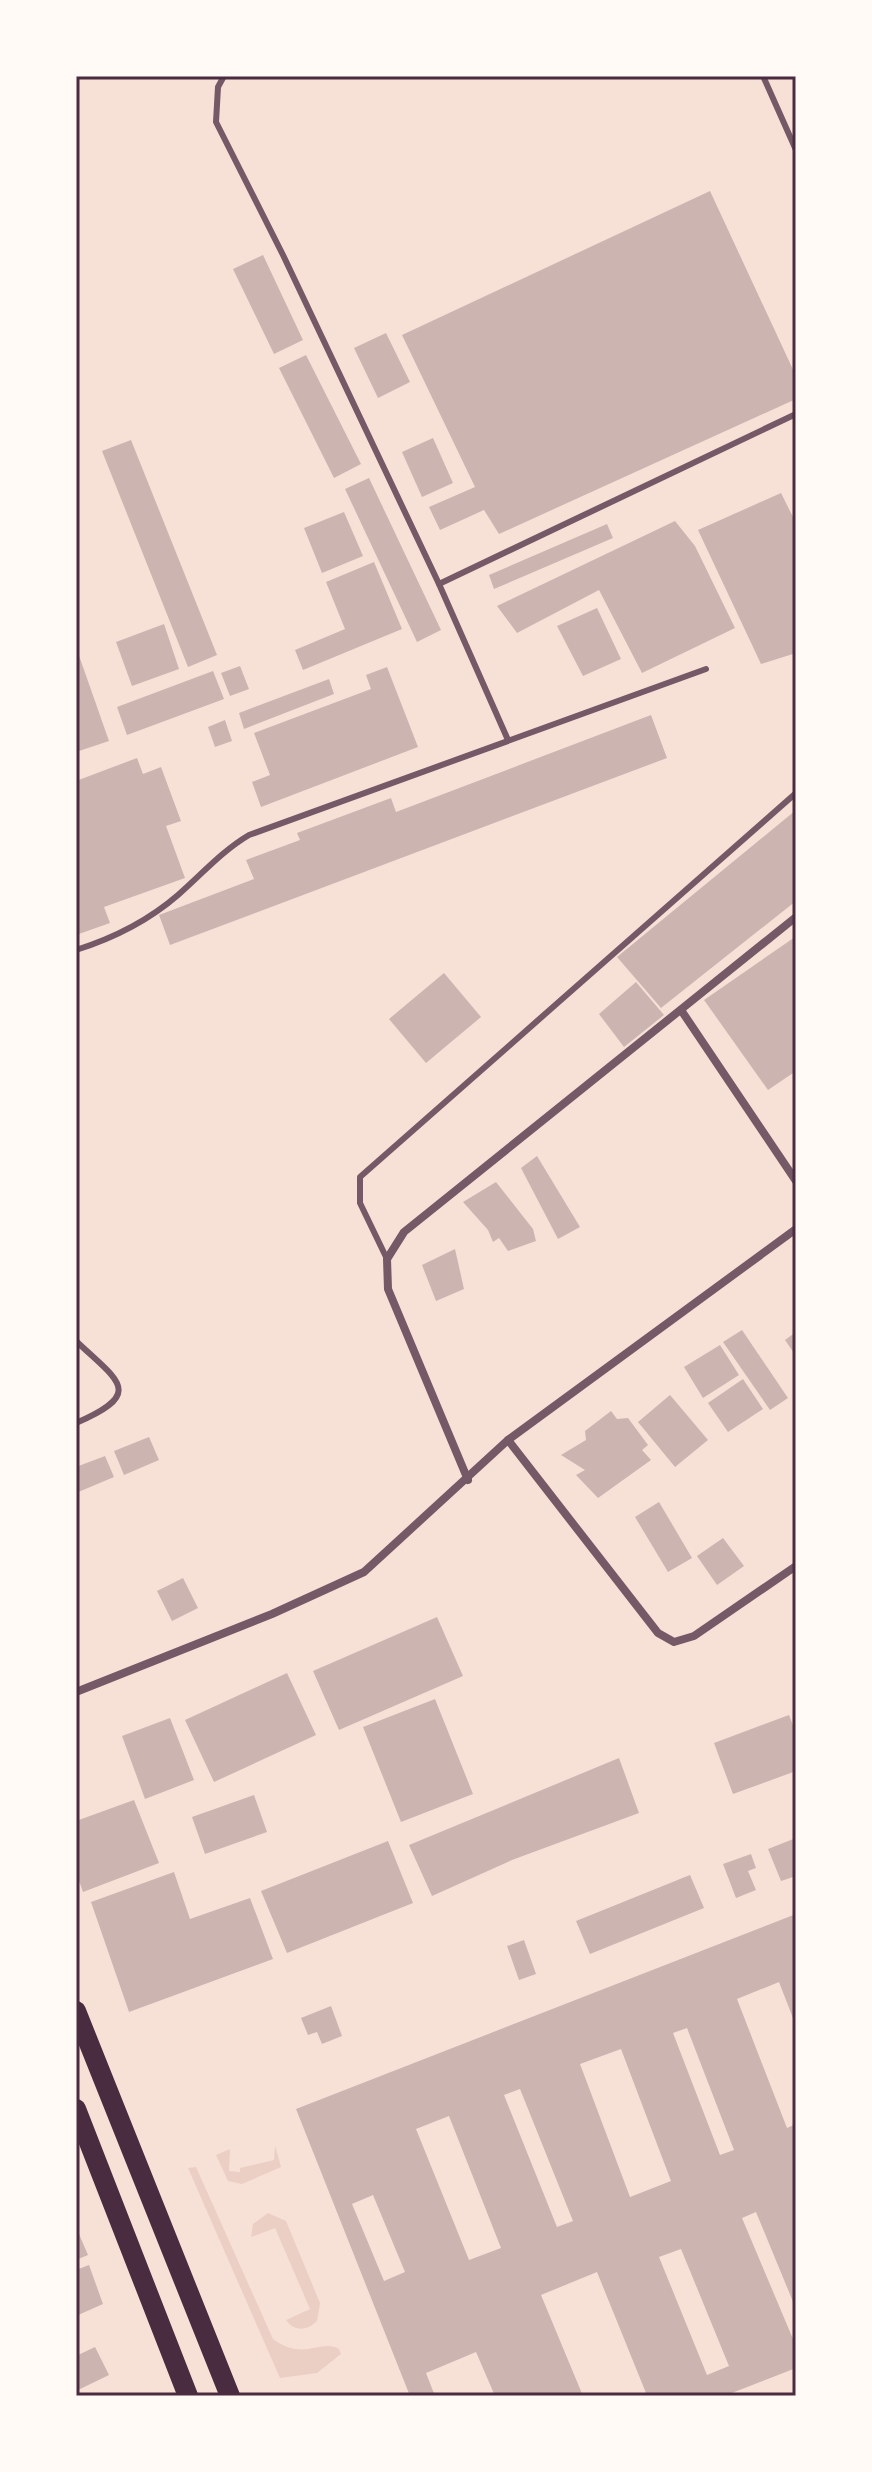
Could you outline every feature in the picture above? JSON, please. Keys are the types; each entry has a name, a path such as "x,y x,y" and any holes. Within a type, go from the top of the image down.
{"main road":[{"path":"76,2011 230,2396"},
{"path":"76,2109 188,2396"}],"street":[{"path":"468,1480 388,1289 387,1259 404,1232 796,917"},
{"path":"681,1010 796,1181"},
{"path":"76,1692 272,1614 364,1572 468,1480 508,1440 796,1229"},
{"path":"508,1440 658,1633 674,1642 694,1636 796,1566"}],"lane":[{"path":"224,76 218,87 216,122 283,255 439,584 508,740"},
{"path":"763,76 796,150"},
{"path":"439,584 796,414"},
{"path":"76,950 136,926 178,895 227,848 249,835 706,669"},
{"path":"387,1259 360,1203 360,1177 796,793"},
{"path":"76,1341 118,1382 120,1392 117,1401 107,1410 76,1423"}],"shaded area":[{"path":"275,2145 281,2167 242,2184 228,2181 216,2155 230,2149 229,2171 240,2172 240,2168 274,2160"},
{"path":"196,2167 273,2339 294,2349 333,2346 339,2349 341,2354 317,2373 280,2378 188,2168"},
{"path":"268,2213 286,2221 320,2303 317,2321 309,2327 293,2327 286,2320 310,2309 275,2228 251,2237 253,2224"}],"building":[{"path":"710,191 796,376 796,399 499,534 484,510 440,530 429,507 475,487 402,335"},
{"path":"263,255 303,340 274,354 233,269"},
{"path":"386,333 410,382 378,398 354,348"},
{"path":"306,355 361,464 334,478 279,368"},
{"path":"433,438 453,483 422,497 402,452"},
{"path":"131,440 217,655 188,667 102,451"},
{"path":"369,478 441,630 417,642 345,489"},
{"path":"781,493 796,523 796,653 761,664 698,530"},
{"path":"344,512 363,556 322,573 304,528"},
{"path":"675,521 695,546 735,628 642,673 599,590 517,633 497,606"},
{"path":"607,524 613,538 494,589 489,575"},
{"path":"374,562 402,629 303,670 295,650 345,629 326,582"},
{"path":"597,608 621,659 583,676 557,626"},
{"path":"164,624 179,669 132,686 116,642"},
{"path":"76,647 109,741 76,752"},
{"path":"240,666 249,689 230,696 221,673"},
{"path":"387,667 418,747 261,807 252,782 270,775 254,733 371,689 366,675"},
{"path":"213,671 224,699 127,735 117,707"},
{"path":"329,679 334,694 244,729 239,713"},
{"path":"651,715 667,758 170,945 159,915 254,879 246,860 300,840 297,833 391,798 396,812"},
{"path":"225,720 232,741 215,747 208,727"},
{"path":"137,758 143,774 161,767 181,821 166,826 185,878 104,907 110,923 76,935 76,781"},
{"path":"796,810 796,901 661,1008 617,957"},
{"path":"795,937 796,1071 768,1090 704,1000"},
{"path":"444,973 481,1017 426,1063 389,1019"},
{"path":"636,982 664,1015 624,1047 599,1014"},
{"path":"537,1156 580,1227 558,1239 521,1168"},
{"path":"496,1182 533,1229 536,1241 508,1251 499,1238 493,1242 488,1230 463,1202"},
{"path":"455,1249 464,1289 436,1301 422,1265"},
{"path":"742,1330 788,1398 770,1410 723,1342"},
{"path":"796,1332 796,1356 785,1340"},
{"path":"720,1345 739,1375 703,1398 684,1367"},
{"path":"743,1379 763,1409 728,1432 708,1403"},
{"path":"670,1395 708,1440 675,1467 638,1422"},
{"path":"611,1411 617,1419 628,1418 648,1445 642,1450 651,1460 598,1498 576,1475 585,1470 561,1455 586,1440 585,1431"},
{"path":"149,1437 159,1460 124,1475 114,1451"},
{"path":"105,1456 114,1477 76,1493 76,1467"},
{"path":"659,1502 692,1558 668,1572 635,1517"},
{"path":"723,1538 744,1566 717,1585 697,1556"},
{"path":"183,1578 198,1608 172,1621 157,1591"},
{"path":"437,1617 463,1676 339,1730 313,1671"},
{"path":"287,1673 316,1735 214,1782 185,1720"},
{"path":"435,1699 473,1794 401,1822 363,1727"},
{"path":"789,1715 796,1733 796,1771 733,1794 714,1743"},
{"path":"170,1718 194,1780 145,1799 122,1736"},
{"path":"619,1758 639,1813 512,1860 432,1896 409,1845"},
{"path":"254,1795 267,1832 205,1854 192,1817"},
{"path":"134,1800 159,1863 83,1892 76,1872 76,1821"},
{"path":"796,1838 796,1876 781,1881 768,1849"},
{"path":"388,1841 413,1903 287,1953 261,1891"},
{"path":"751,1854 756,1868 748,1871 756,1890 736,1898 723,1864"},
{"path":"174,1872 190,1919 250,1898 273,1959 129,2012 91,1902"},
{"path":"690,1875 704,1908 590,1954 576,1921"},
{"path":"796,1914 796,2026 779,1982 737,1999 787,2128 796,2124 796,2309 756,2212 742,2218 793,2339 796,2337 796,2368 724,2396 639,2396 646,2393 597,2272 541,2295 583,2396 495,2396 476,2352 426,2373 435,2396 410,2396 296,2109","holes":["687,2028 734,2150 720,2155 673,2033","621,2049 671,2181 630,2197 580,2064","520,2089 573,2221 557,2227 504,2095","449,2116 501,2248 469,2260 416,2129","373,2195 405,2272 384,2281 352,2204","681,2249 729,2366 707,2375 659,2257"]},
{"path":"524,1940 536,1974 519,1980 507,1946"},
{"path":"331,2006 342,2036 322,2044 317,2032 308,2035 301,2018"},
{"path":"76,2227 88,2255 76,2260"},
{"path":"89,2265 103,2304 76,2316 76,2270"},
{"path":"95,2347 109,2375 76,2391 76,2356"}]}
